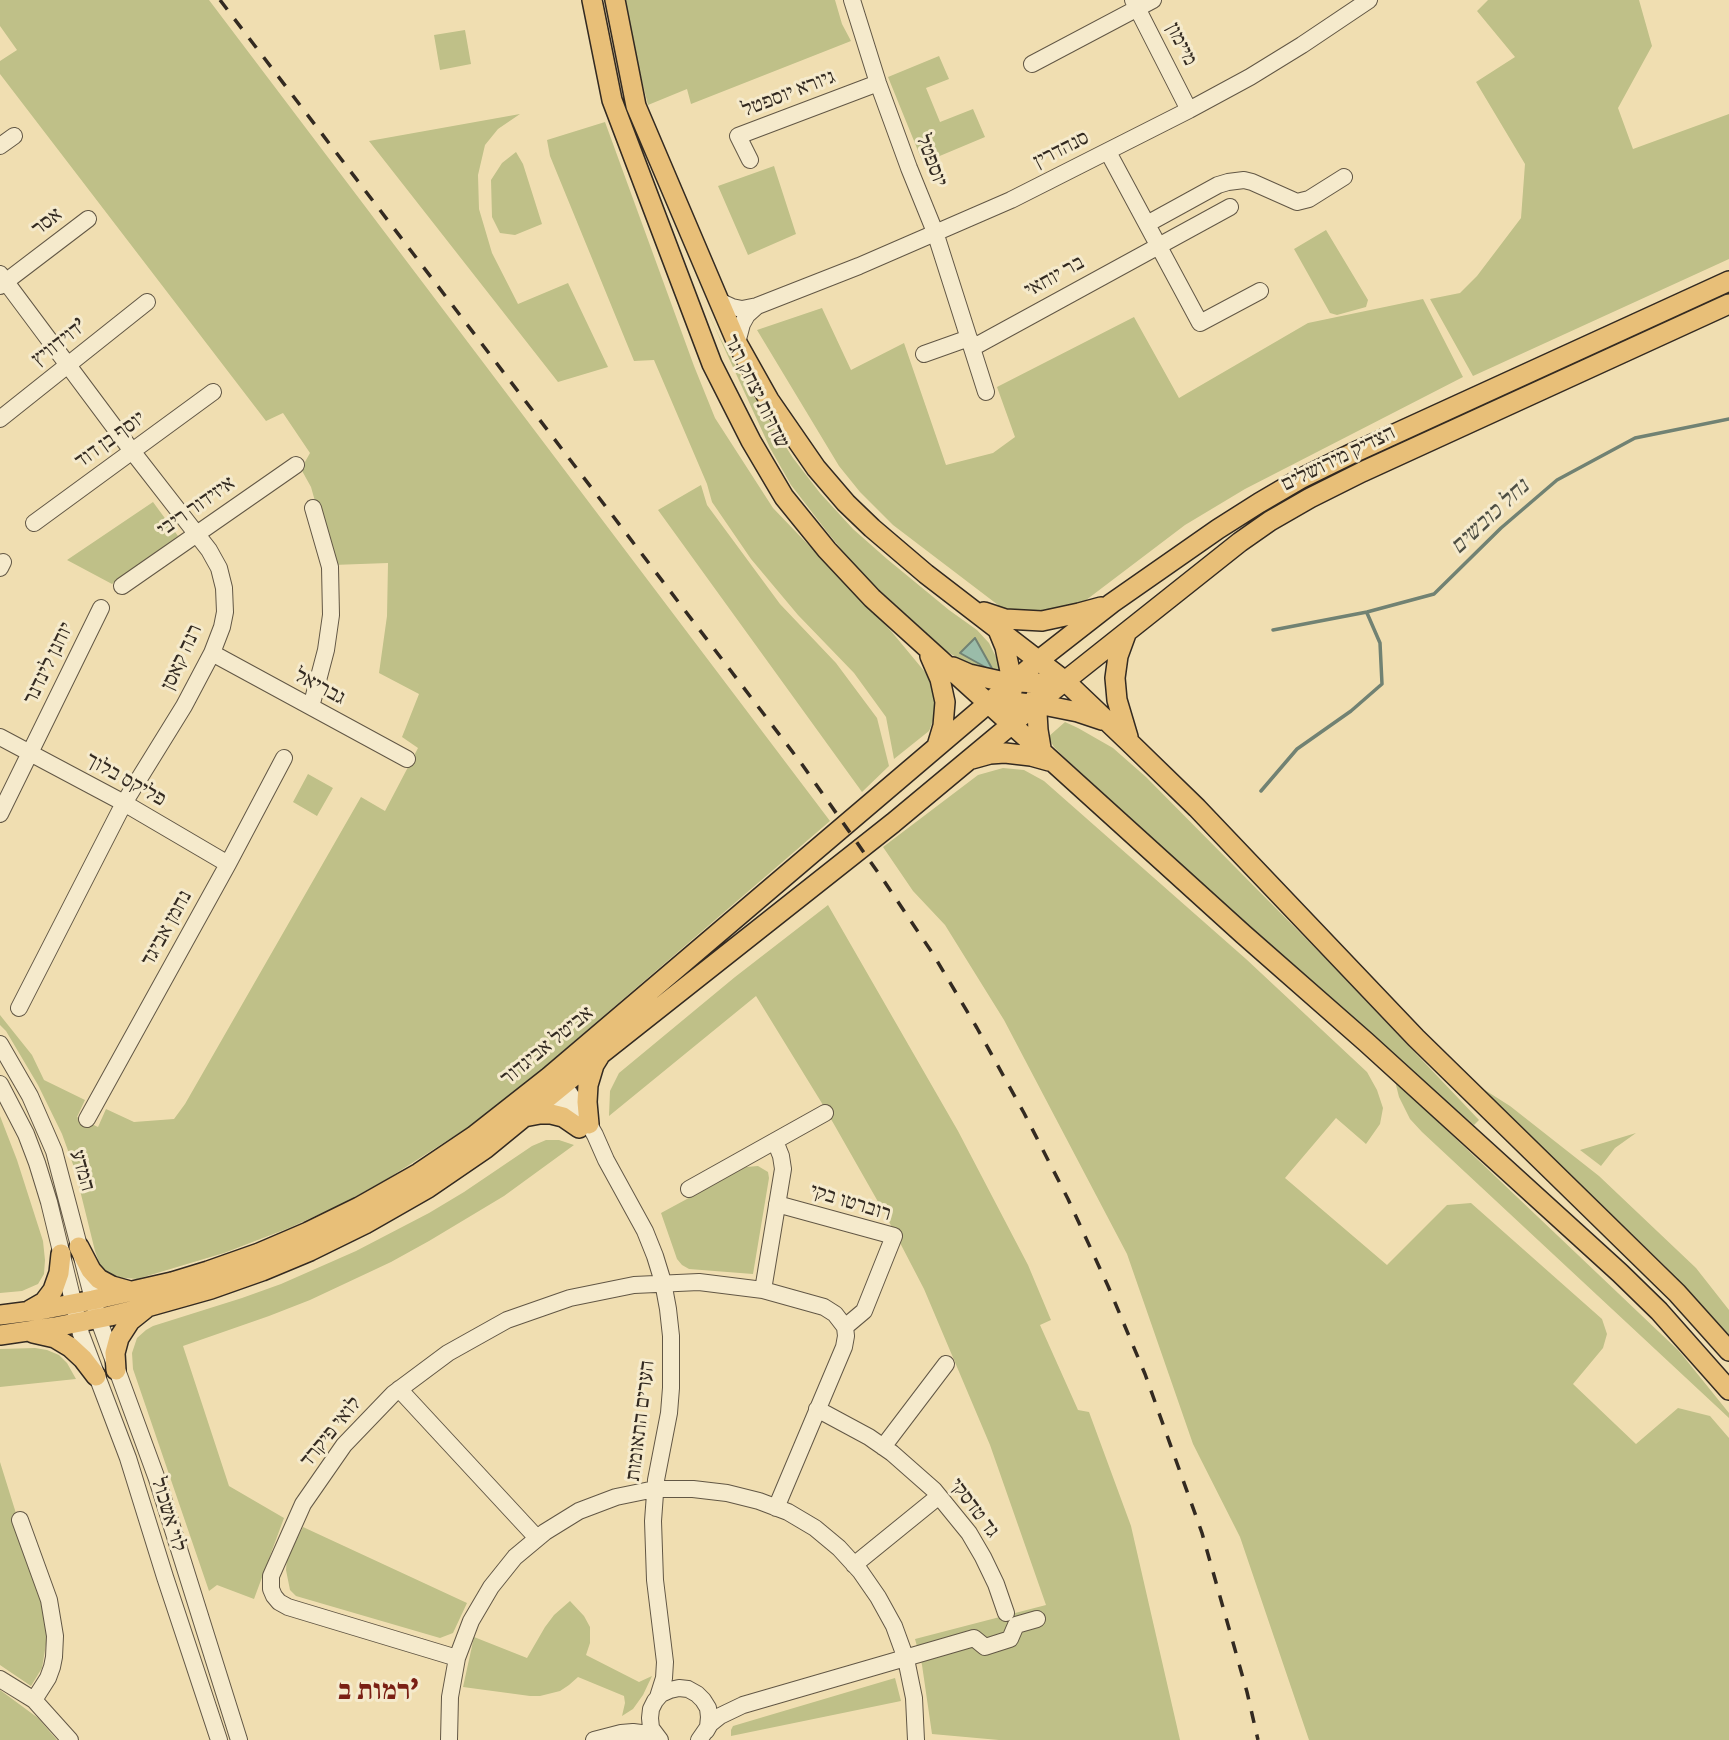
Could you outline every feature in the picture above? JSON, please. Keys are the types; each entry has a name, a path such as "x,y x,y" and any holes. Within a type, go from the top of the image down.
{"main road":[{"name":"שדרות יצחק רגר","path":"592,0 612,100 712,364 751,441 785,497 827,550 872,598 1010,725 1620,1273 1659,1311 1729,1390"},
{"name":"שדרות יצחק רגר","path":"615,0 636,106 737,343 769,400 816,468 872,528 1065,681 1110,723 1197,808 1416,1038 1677,1293 1729,1351"},
{"name":"הצדיק מירושלים","path":"1039,660 1112,603 1218,529 1300,479 1729,281"},
{"name":"הצדיק מירושלים","path":"1010,725 1270,521 1362,472 1729,304"},
{"path":"969,607 1005,619 1038,621 1079,614 1112,603"},
{"path":"998,629 1005,647 1012,692 1010,725"},
{"path":"1126,632 1118,656 1115,685 1129,742"},
{"path":"933,654 969,674 984,678 1036,704 1078,712 1110,723"},
{"path":"933,654 944,694 945,714 937,746"},
{"path":"1039,660 1036,704 1040,743 1047,758"},
{"name":"אביטל אביגדור","path":"0,1335 22,1323 96,1309 147,1307 211,1289 310,1251 428,1188 485,1149 523,1117 555,1084 937,746 987,703 1012,692 1039,660"},
{"path":"1012,692 1037,684 1065,681"},
{"name":"אביטל אביגדור","path":"96,1309 135,1291 196,1275 259,1253 359,1207 419,1173 601,1054 893,823 1010,725"},
{"path":"968,761 990,754 1005,753 1047,758"},
{"path":"523,1117 551,1114 584,1126 588,1085 594,1065 601,1054"},
{"path":"96,1376 79,1355 61,1341 37,1333 22,1323 50,1295 70,1250 100,1279 114,1287 135,1291"},
{"path":"116,1370 116,1347 122,1333 130,1321 147,1307"},
{"name":"אביטל אביגדור","path":"0,1315 22,1323"}],"street":[{"name":"יוספטל","path":"852,0 878,83 935,232 986,392"},
{"path":"1032,64 1135,4 1153,0"},
{"name":"סנהדרין","path":"719,301 742,309 757,306 859,266 1011,200 1250,77 1369,0"},
{"name":"מיימון","path":"1135,4 1189,110"},
{"name":"גיורא יוספטל","path":"750,160 738,136 878,83"},
{"path":"0,146 14,136"},
{"path":"1108,152 1200,323 1260,291"},
{"path":"1147,224 1228,181 1252,182 1297,202 1309,199 1344,177"},
{"name":"בר יוחאי","path":"970,343 1230,207"},
{"name":"אסר","path":"2,281 88,219"},
{"name":"רנה קאסן","path":"2,281 209,550 219,568 224,588 225,612 212,653 184,706 124,803 19,1008"},
{"name":"דוידוויץ'","path":"0,419 147,302"},
{"path":"737,343 747,315 757,306"},
{"path":"924,354 970,343"},
{"name":"יוסף בן דוד","path":"34,523 213,392"},
{"name":"איזידור ריבי","path":"122,586 296,465"},
{"path":"311,707 326,650 331,615 330,567 313,508"},
{"name":"יוחנן לינדנר","path":"0,814 101,608"},
{"name":"גבריאל","path":"212,653 407,759"},
{"name":"פליקס בלוך","path":"0,737 124,803 228,864"},
{"name":"נחמן אביגד","path":"87,1119 284,758"},
{"name":"המדע","path":"0,1044 30,1096 45,1128 61,1174 75,1313"},
{"name":"המדע","path":"0,1084 26,1134 49,1202 96,1309"},
{"name":"הערים התאומות","path":"555,1084 606,1160 645,1231 663,1284 671,1336 671,1388 655,1489 653,1561 665,1658"},
{"path":"689,1189 825,1113"},
{"path":"763,1290 783,1166 775,1141"},
{"name":"רוברטו בקי","path":"777,1204 894,1236 864,1311 845,1327"},
{"path":"663,1284 699,1282 763,1290 824,1307 835,1314 845,1327 844,1347 776,1508"},
{"name":"לואי פיקרד","path":"457,1658 288,1607 276,1599 271,1588 272,1572 303,1504 344,1445 393,1394 447,1353 507,1320 570,1298 634,1285 663,1284"},
{"name":"לוי אשכול","path":"96,1309 157,1479 239,1740"},
{"name":"לוי אשכול","path":"75,1313 128,1458 219,1740"},
{"path":"883,1447 946,1364"},
{"path":"399,1389 537,1538"},
{"name":"גד טדסקי","path":"817,1409 883,1447 914,1471 939,1496 969,1533 983,1557 1006,1613"},
{"path":"449,1740 450,1697 457,1658 471,1621 491,1587 515,1557 545,1532 579,1511 616,1497 655,1489 693,1489 727,1493 759,1501 814,1528 839,1548 878,1597 894,1626 906,1658 914,1698 916,1740"},
{"path":"854,1565 939,1496"},
{"path":"20,1520 49,1600 55,1636 52,1667 34,1700"},
{"path":"702,1737 710,1724 743,1704 974,1638 985,1647 1010,1639 1016,1625 1037,1619"},
{"path":"665,1658 673,1676 706,1704 709,1722 702,1737"},
{"path":"659,1740 650,1723 650,1713 664,1678 665,1658"},
{"path":"0,1679 34,1700 70,1740"},
{"path":"621,1733 641,1721 655,1701 670,1690 679,1688 717,1703 743,1704"},
{"path":"594,1740 621,1733 645,1732 659,1740"}],"green space":[{"path":"0,0 209,0 830,821 492,1112 387,1179 342,1204 224,1253 137,1279 115,1277 100,1265 75,1170 62,1134 38,1085 0,1025 0,1015 32,1055 44,1080 85,1100 77,1117 98,1127 106,1109 134,1122 174,1119 361,797 385,811 418,748 402,737 419,694 379,673 387,616 388,563 333,565 311,487 301,469 310,453 283,413 266,421 0,74 0,61 17,50 0,26"},
{"path":"622,0 835,0 842,24 851,41 691,104 687,89 648,105"},
{"path":"1488,0 1639,0 1652,46 1618,108 1633,149 1729,114 1729,259 1473,376 1430,299 1460,293 1477,276 1521,218 1525,164 1476,82 1515,57 1477,11"},
{"path":"465,30 471,64 440,70 434,35"},
{"path":"939,56 949,79 926,88 940,122 973,109 985,137 923,163 888,77"},
{"path":"520,114 498,129 485,145 478,175 479,209 492,253 518,304 568,283 608,367 558,382 369,141"},
{"path":"605,122 715,418 773,508 891,631 925,672 935,690 938,708 929,731 894,759 886,717 854,673 798,615 751,559 712,502 707,484 654,360 634,361 550,156 547,140"},
{"path":"516,152 523,164 542,224 515,235 500,233 492,217 491,180 502,163"},
{"path":"774,166 796,234 748,255 718,186"},
{"path":"1326,230 1368,300 1366,307 1337,315 1330,313 1294,249"},
{"path":"699,293 742,378 793,458 820,493 853,529 887,559 977,630 989,643 1005,675 983,673 946,651 859,571 828,533 791,485 770,448"},
{"path":"1423,299 1463,377 1245,489 1185,525 1069,613 1042,617 1002,608 893,525 860,492 839,466 757,330 822,308 851,370 904,343 946,465 993,453 1015,437 997,387 1134,317 1179,398 1308,323"},
{"path":"701,485 707,505 780,604 836,663 877,718 889,766 862,792 658,510"},
{"path":"153,502 178,536 112,584 67,560"},
{"path":"1065,722 1113,748 1146,777 1330,963 1479,1120 1474,1125 1294,969 1063,756 1048,737"},
{"path":"1003,768 1024,770 1044,781 1246,959 1367,1072 1383,1108 1380,1124 1366,1144 1336,1118 1285,1178 1387,1265 1447,1205 1471,1203 1602,1319 1607,1334 1603,1348 1573,1384 1636,1444 1678,1408 1710,1416 1729,1438 1729,1740 1309,1740 1240,1537 1193,1444 1127,1254 1004,1020 945,925 913,891 883,847 978,775"},
{"path":"308,774 333,788 317,816 293,802"},
{"path":"828,905 958,1131 1028,1265 1051,1320 1040,1325 1078,1410 1089,1412 1131,1526 1180,1740 999,1740 932,1734 922,1665 915,1639 1046,1605 990,1445 924,1289 823,1105 756,996 609,1116 610,1091 619,1073 735,977"},
{"path":"1395,1081 1679,1351 1729,1413 1729,1418 1422,1132 1410,1119 1399,1097"},
{"path":"1480,1087 1510,1106 1599,1176 1696,1268 1729,1310 1729,1337 1665,1266"},
{"path":"0,1116 43,1241 45,1260 44,1274 38,1284 22,1291 0,1293"},
{"path":"1636,1133 1615,1148 1601,1166 1580,1150"},
{"path":"546,1140 559,1140 574,1145 504,1196 429,1241 310,1300 183,1346 229,1486 284,1518 254,1599 217,1585 209,1591 133,1369 132,1353 137,1338 153,1326 281,1284 356,1251 429,1213 532,1146"},
{"path":"758,1166 768,1172 769,1178 753,1274 689,1269 682,1265 677,1259 661,1213 746,1167"},
{"path":"35,1348 59,1355 76,1379 0,1387 0,1349"},
{"path":"0,1462 43,1600 48,1632 42,1668 31,1686 0,1665"},
{"path":"303,1527 467,1603 453,1633 440,1638 296,1596 290,1590 287,1559"},
{"path":"570,1601 590,1627 590,1643 586,1655 639,1682 652,1676 633,1709 622,1716 624,1696 578,1677 560,1691 540,1696 463,1687 474,1637 527,1658 554,1615"},
{"path":"895,1678 901,1701 731,1736 733,1726"},
{"path":"0,1690 38,1718 57,1740 0,1740"}],"shaded area":[{"path":"975,638 994,672 960,653"}],"waterway":[{"name":"נחל כובשים","path":"1273,630 1367,612 1434,594 1501,528 1557,480 1635,438 1729,419"},
{"path":"1261,791 1297,749 1351,711 1382,684 1380,643 1367,613"}],"railway":[{"path":"220,0 801,763 933,954 1024,1113 1068,1199 1145,1374 1202,1533 1258,1740"}],"district":[{"name":"רמות ב'","path":"378,1693"}]}
